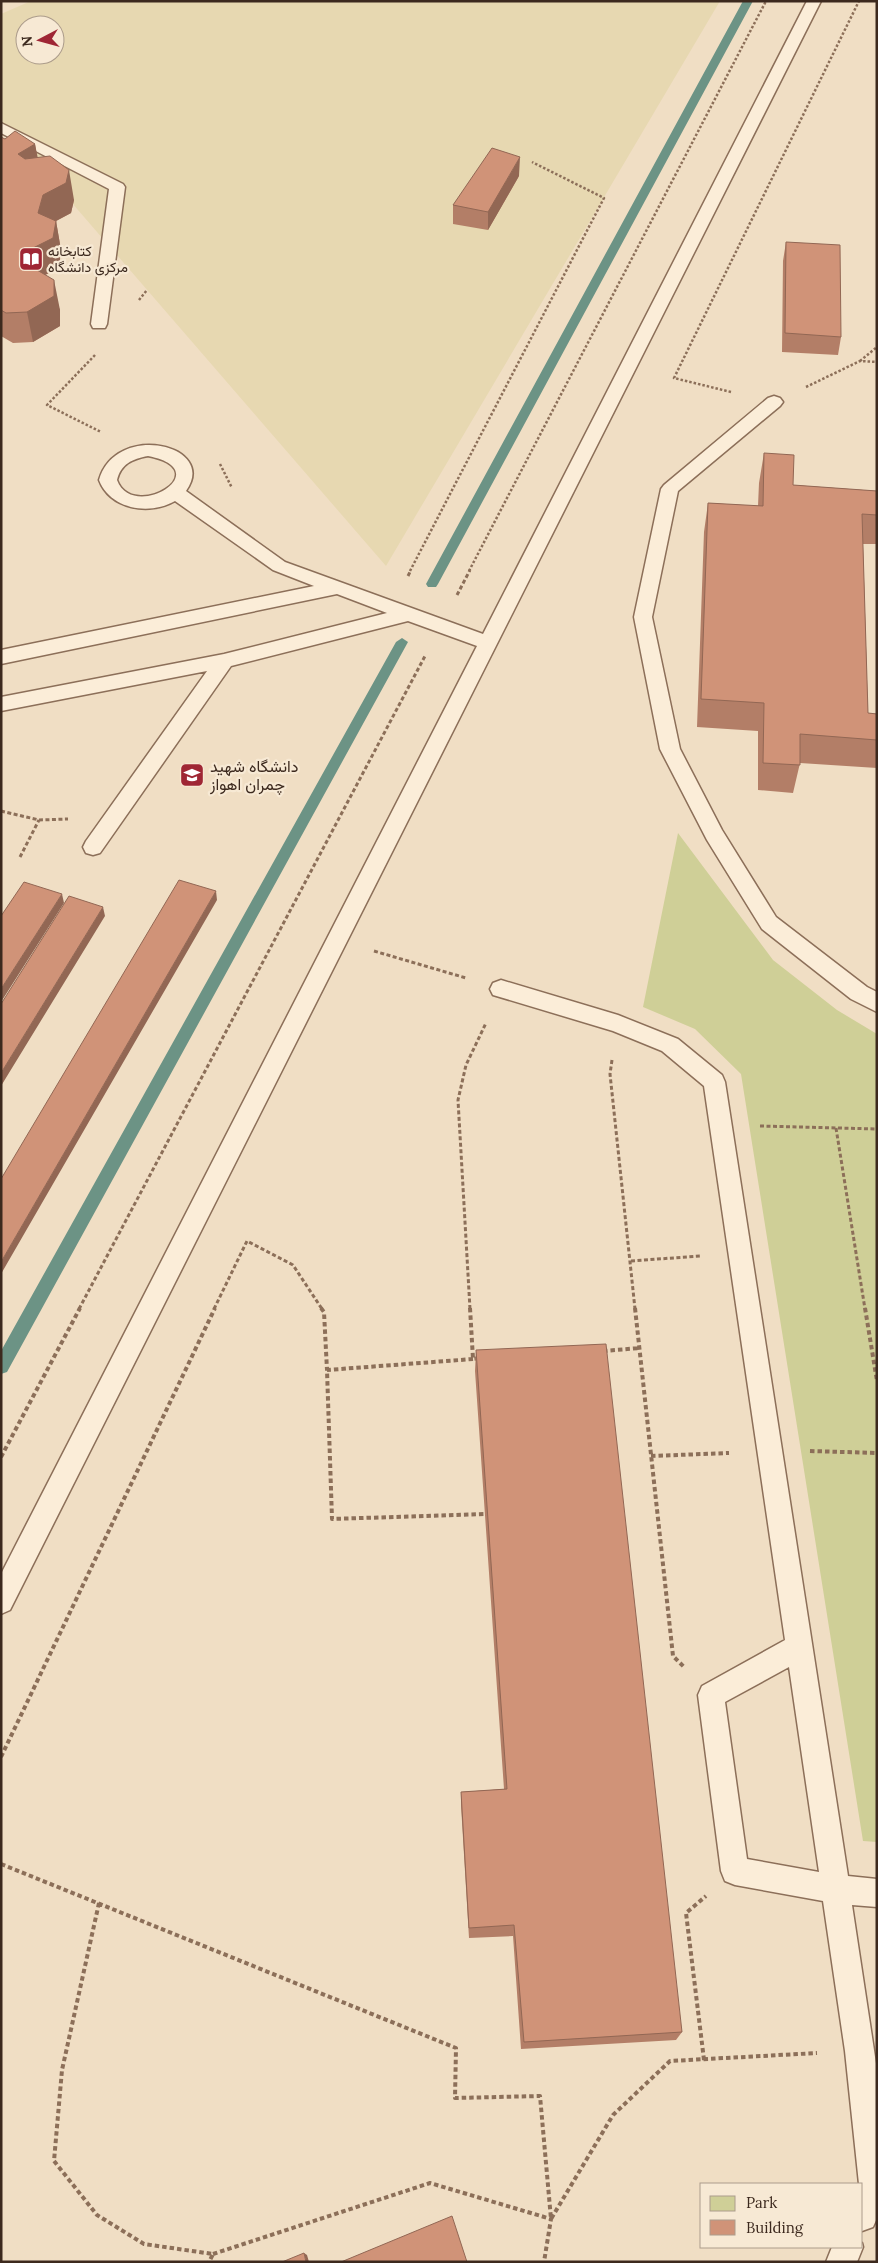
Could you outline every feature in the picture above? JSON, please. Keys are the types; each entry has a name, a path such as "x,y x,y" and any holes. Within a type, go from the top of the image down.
{"lane":[{"path":"1,1601 814,1"},
{"path":"1,127 117,187 100,324"},
{"path":"774,402 670,490 643,617 670,749 714,834 769,923 859,993 877,1004"},
{"path":"176,493 279,566 488,643"},
{"path":"1,657 336,588"},
{"path":"1,704 224,661 408,614"},
{"path":"93,848 224,661"},
{"path":"501,989 618,1024 670,1045 714,1082 860,2051 875,2188 863,2214"},
{"path":"799,1648 711,1695 734,1871 835,1889 877,1893"},
{"path":"841,2262 848,2248"}],"path":[{"path":"1,1458 441,626 766,1"},
{"path":"859,1 674,378 774,402 860,361 877,347"},
{"path":"407,578 604,198 532,162"},
{"path":"136,305 147,290"},
{"path":"100,350 47,405 108,436"},
{"path":"860,361 877,362"},
{"path":"216,456 232,489"},
{"path":"1,811 39,820 70,819"},
{"path":"20,857 39,820"},
{"path":"337,940 501,989 466,1065 458,1100 473,1359"},
{"path":"618,1024 610,1074 673,1656 711,1695"},
{"path":"721,1124 877,1130"},
{"path":"836,1128 877,1381"},
{"path":"1,1757 247,1241 293,1265 324,1312 332,1518 485,1514"},
{"path":"631,1261 740,1254"},
{"path":"600,1351 640,1348"},
{"path":"327,1370 482,1358"},
{"path":"1,1864 456,2048 455,2098 540,2096 550,2219 544,2262"},
{"path":"704,2060 686,1913 734,1871"},
{"path":"99,1903 62,2070 54,2161 97,2215 144,2244 213,2254 430,2183 550,2219"},
{"path":"550,2219 613,2115 670,2062 860,2051"},
{"path":"209,2262 213,2254"}],"shaded area":[{"path":"31,1 720,1 386,566 1,121 1,14"}],"green space":[{"path":"678,833 773,960 837,1010 877,1034 877,1842 863,1841 741,1074 695,1029 643,1007"}],"building":[{"name":"کتابخانه مرکزی دانشگاه","path":"15,131 35,144 18,154 25,159 50,156 69,170 66,183 43,195 38,213 56,221 53,238 33,248 32,267 54,280 54,296 27,312 6,313 1,310 1,137 5,139"},
{"path":"492,148 520,157 488,212 453,205"},
{"path":"786,242 840,245 841,337 785,333"},
{"path":"764,453 794,455 793,485 877,491 877,515 862,514 868,713 877,714 877,740 800,734 800,765 763,763 764,703 701,699 708,503 763,506"},
{"path":"179,880 216,891 1,1262 1,1179"},
{"path":"24,882 62,894 1,989 1,916"},
{"path":"69,896 103,907 1,1073 1,1004"},
{"path":"606,1344 682,2032 524,2042 514,1925 469,1928 461,1792 507,1789 476,1350"},
{"path":"452,2216 467,2262 341,2262"},
{"path":"304,2253 306,2262 282,2262"}],"waterway":[{"path":"432,584 748,1"},
{"path":"1,1367 402,642"}],"place":[{"name":"کتابخانه مرکزی دانشگاه","path":"31,259"},
{"name":"دانشگاه شهید چمران اهواز","path":"192,775"}]}
